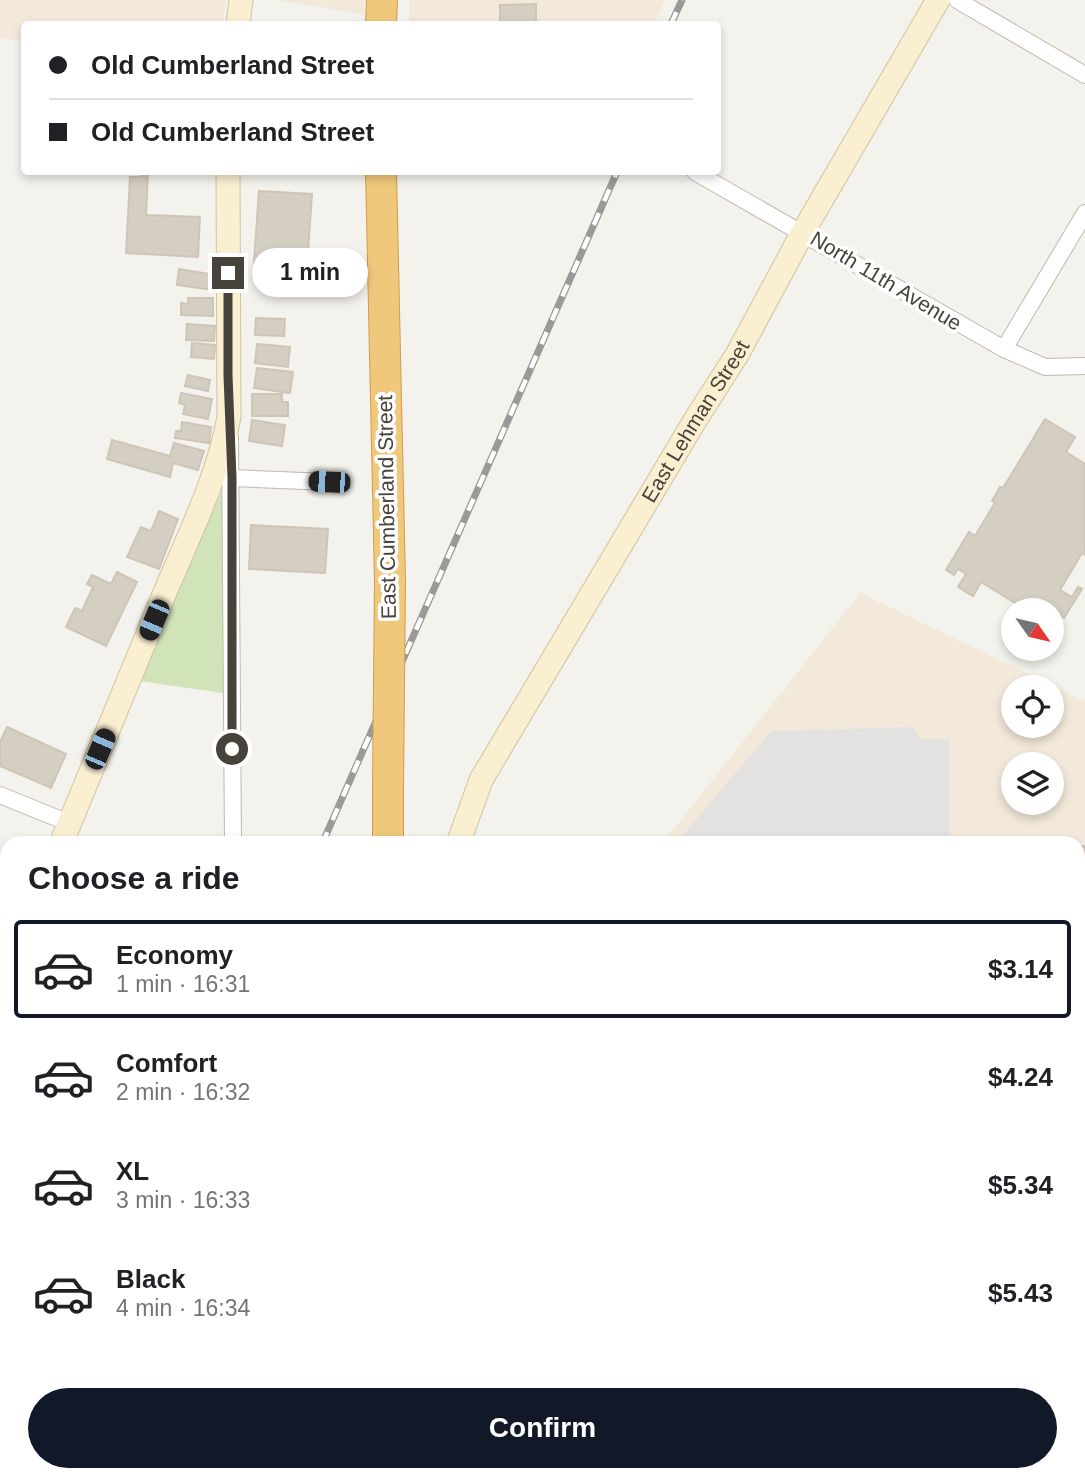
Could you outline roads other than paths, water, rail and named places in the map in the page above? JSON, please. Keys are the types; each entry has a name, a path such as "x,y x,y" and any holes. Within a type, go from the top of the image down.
{"highway":[{"path":"381,21 382,0"},
{"name":"East Cumberland Street","path":"381,175 390,581 387,836"}],"main road":[{"path":"238,21 241,0"},
{"name":"East Lehman Street","path":"461,836 481,780 694,422 738,353 803,232 939,0"},
{"path":"65,833 198,521 216,469 229,417 229,175"}],"street":[{"path":"957,0 1085,75"},
{"name":"North 11th Avenue","path":"700,175 1004,349 1045,367 1085,366"},
{"path":"1004,349 1085,213"},
{"path":"229,417 232,478 233,836"},
{"path":"232,478 329,482"},
{"path":"0,795 65,833"}],"railway":[{"path":"672,21 682,0"},
{"path":"326,836 616,175"}]}
